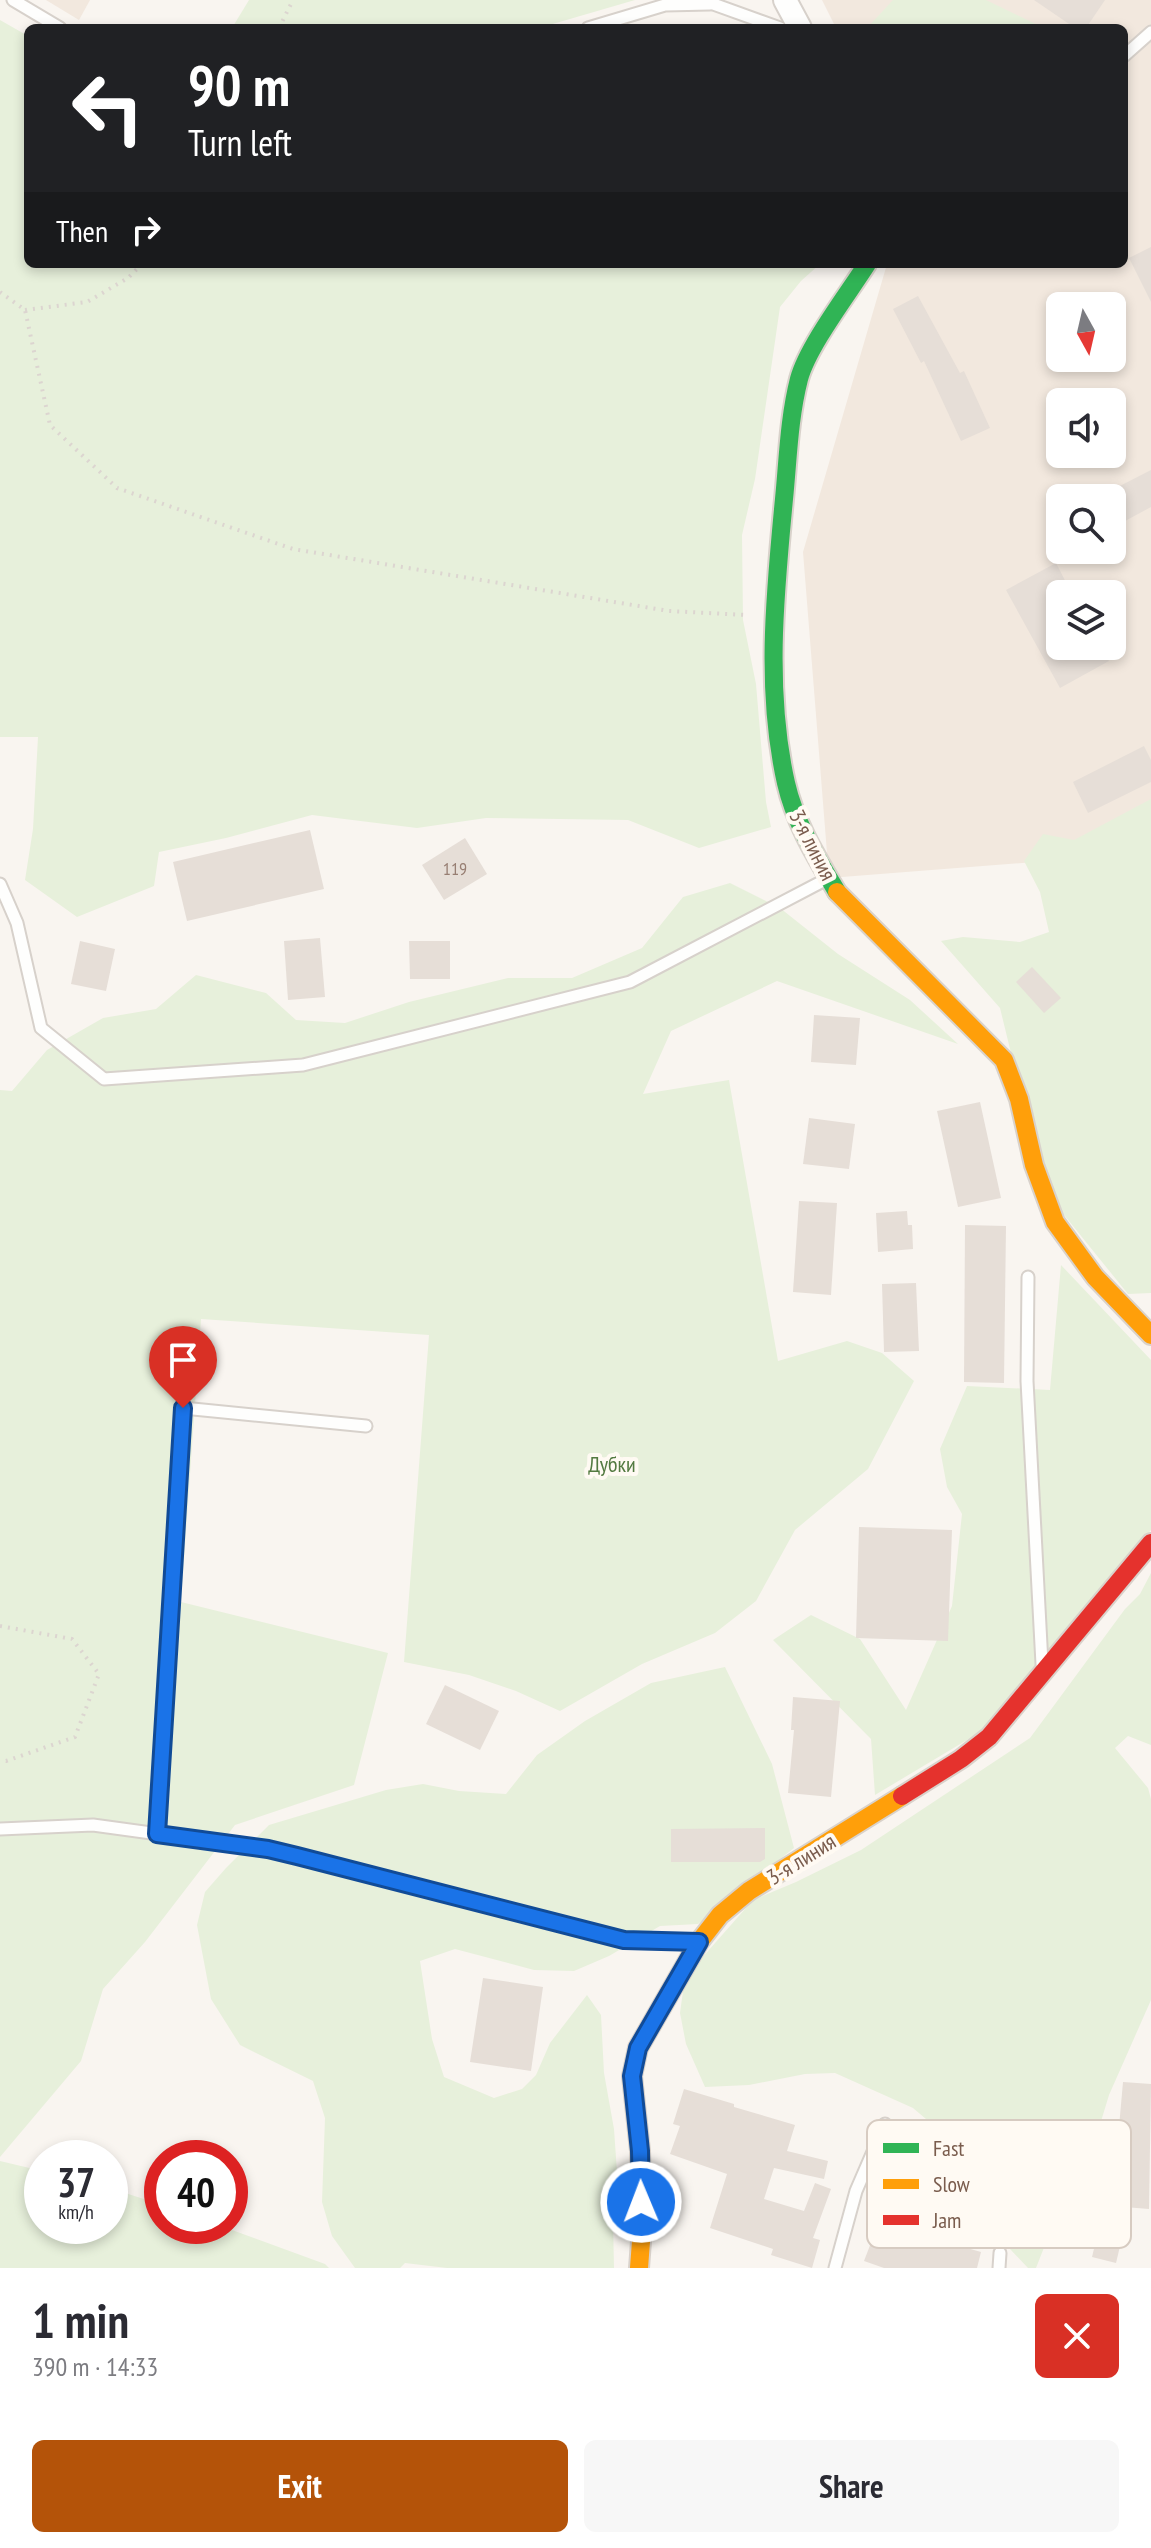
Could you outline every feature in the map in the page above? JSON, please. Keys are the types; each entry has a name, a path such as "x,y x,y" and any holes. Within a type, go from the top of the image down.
{"street":[{"path":"785,0 798,24"},
{"name":"3-я линия","path":"864,268 822,334 800,376 792,418 773,617 776,720 786,785 805,838 839,895 1004,1060 1016,1083 1044,1198 1064,1237 1109,1294 1151,1335"},
{"name":"3-я линия","path":"639,2268 642,2228 640,2151 632,2076 638,2048 699,1942 720,1915 749,1891 961,1759 989,1737 1151,1543"}],"lane":[{"path":"13,0 53,24"},
{"path":"601,24 665,5 707,2 769,24"},
{"path":"1128,52 1151,32"},
{"path":"0,884 17,923 41,1028 104,1079 303,1065 630,982 829,878"},
{"path":"1028,1277 1027,1381 1042,1673"},
{"path":"157,1834 183,1408 366,1426"},
{"path":"0,1829 93,1825 268,1849 624,1940 699,1942"},
{"path":"835,2268 856,2191 867,2166"},
{"path":"999,2268 1000,2253"}],"path":[{"path":"281,24 293,0"},
{"path":"25,310 87,302 128,278 138,268"},
{"path":"0,292 25,310 50,425 117,488 293,549 669,611 773,617"},
{"path":"0,1626 72,1639 99,1674 75,1737 6,1761 0,1760"}],"shaded area":[{"path":"46,0 90,0 79,20"},
{"path":"822,0 1151,0 1151,853 829,878 803,552 886,268 1128,268 1128,24 834,24"}],"green space":[{"path":"249,0 635,0 553,24 234,24"},
{"path":"893,0 986,0 1036,24 871,24"},
{"path":"0,20 24,34 24,268 816,268 780,307 755,479 742,535 743,620 756,684 771,827 699,848 628,820 486,818 417,828 312,815 159,852 154,886 77,917 25,880 33,829 38,737 0,737"},
{"path":"1151,799 1151,1293 1128,1294 1056,1205 1022,1098 1000,1008 941,941 963,937 1020,942 1049,932 1040,892 1024,861 1043,834 1074,840"},
{"name":"Дубки","path":"730,883 780,908 838,954 910,1000 958,1044 777,981 671,1031 643,1094 729,1080 778,1361 847,1341 882,1353 914,1381 868,1469 795,1530 756,1601 715,1633 642,1664 560,1711 516,1691 469,1675 404,1662 429,1335 201,1319 181,1602 388,1653 354,1785 235,1825 145,1942 103,1989 81,2061 0,2157 0,1090 12,1091 47,1050 103,1018 156,1009 196,975 266,993 296,1020 345,1023 409,1002 508,978 572,978 642,948 683,897"},
{"path":"1061,1265 1151,1360 1151,1530 987,1728 875,1795 871,1739 773,1640 811,1615 860,1639 906,1710 952,1606 962,1514 947,1487 940,1449 967,1386 1050,1390"},
{"path":"1151,1573 1151,1745 1128,1736 1115,1748 1148,1788 1151,1799 1151,2000 1109,2095 1101,2120 927,2120 913,2108 835,2073 805,2074 749,2085 705,2087 686,2044 680,2013 685,1977 753,1900 861,1850 1030,1738 1125,1609 1140,1594"},
{"path":"725,1667 772,1764 794,1848 698,1924 660,1926 609,1956 574,1971 534,1970 455,1949 420,1961 432,2039 444,2077 494,2098 522,2089 536,2075 550,2043 587,1995 601,2015 604,2073 614,2129 617,2172 613,2220 614,2268 447,2268 405,2263 400,2268 355,2268 332,2236 322,2202 325,2118 313,2081 240,2045 211,1999 197,1925 205,1892 269,1825 386,1790 423,1784 459,1791 506,1794 537,1755 585,1721 651,1683"},
{"path":"0,2161 24,2167 24,2244 128,2244 128,2194 144,2199 144,2244 248,2244 248,2236 329,2268 0,2268"},
{"path":"1044,2248 1036,2268 1028,2268 1010,2249"}],"building":[{"path":"1034,0 1105,0 1089,24 1069,24"},
{"path":"1151,247 1151,302 1129,258"},
{"path":"918,296 960,373 964,371 990,428 961,441 924,361 921,363 893,309"},
{"path":"1151,470 1151,507 1126,520 1126,484"},
{"path":"1057,564 1065,580 1046,580 1046,660 1109,661 1060,688 1006,590"},
{"path":"1144,746 1151,760 1151,782 1088,813 1073,782"},
{"path":"310,830 324,889 187,921 173,862"},
{"path":"465,838 487,874 444,900 422,865"},
{"path":"320,938 325,997 288,1000 284,941"},
{"path":"80,941 115,949 106,991 71,984"},
{"path":"409,941 450,941 450,979 410,979"},
{"path":"1032,967 1061,998 1044,1013 1016,982"},
{"path":"814,1015 860,1018 856,1065 811,1062"},
{"path":"980,1102 1001,1198 958,1207 937,1111"},
{"path":"809,1118 855,1124 849,1169 803,1164"},
{"path":"799,1201 837,1203 831,1295 793,1292"},
{"path":"907,1211 908,1225 912,1225 913,1249 878,1252 876,1213"},
{"path":"965,1225 1006,1226 1004,1383 964,1382"},
{"path":"916,1283 919,1351 884,1352 882,1284"},
{"path":"859,1527 952,1530 948,1641 856,1638"},
{"path":"445,1685 499,1711 480,1750 426,1724"},
{"path":"793,1697 840,1701 831,1797 788,1793 794,1730 791,1730"},
{"path":"765,1828 765,1859 760,1862 671,1862 671,1829"},
{"path":"483,1978 543,1987 531,2071 470,2062"},
{"path":"1123,2082 1151,2084 1149,2209 1131,2208 1131,2120 1120,2120"},
{"path":"684,2089 795,2125 787,2151 828,2161 824,2179 774,2168 764,2199 804,2211 815,2183 831,2189 813,2238 820,2240 812,2268 771,2255 773,2249 710,2228 727,2174 670,2154 680,2126 673,2124"},
{"path":"869,2248 967,2248 981,2252 977,2268 884,2268 864,2261"},
{"path":"1094,2248 1120,2248 1116,2263 1092,2257"}],"traffic: fast":[{"path":"837,892 801,826 786,783 776,713 775,606 789,439 799,379 819,336 864,268"}],"traffic: slow":[{"path":"837,892 1004,1060 1019,1099 1034,1165 1055,1222 1095,1277 1151,1335"},
{"path":"639,2268 642,2228 640,2151 632,2076 638,2048 699,1942 720,1915 749,1891 902,1796"}],"traffic: jam":[{"path":"902,1796 961,1759 989,1737 1151,1543"}],"route":[{"path":"183,1408 157,1834 268,1849 624,1940 699,1942 638,2048 632,2076 640,2151 641,2202"}]}
